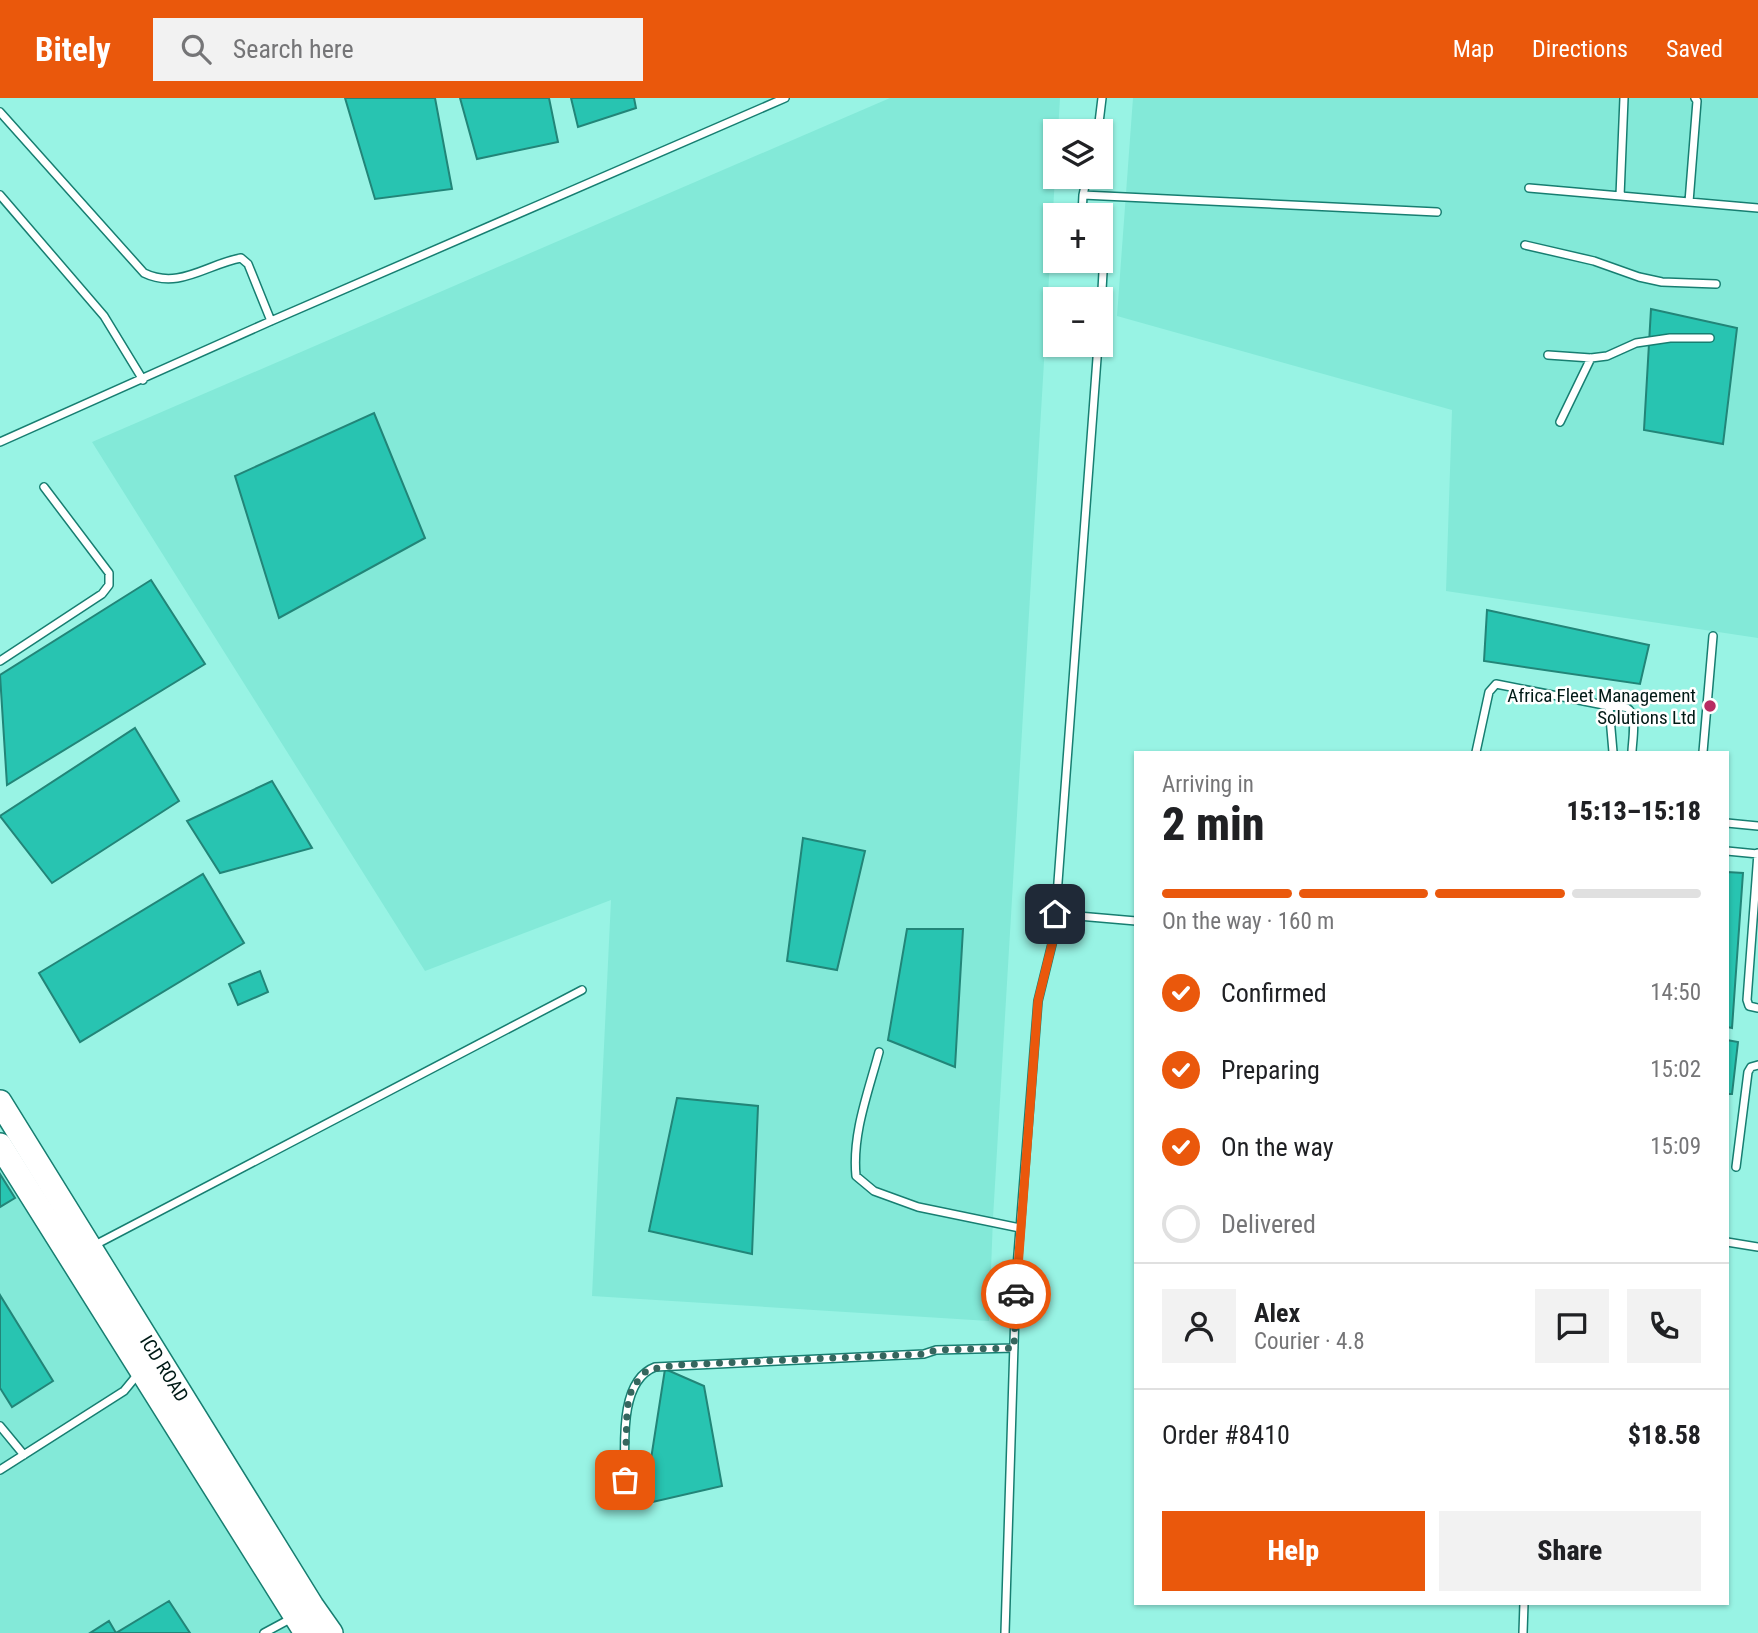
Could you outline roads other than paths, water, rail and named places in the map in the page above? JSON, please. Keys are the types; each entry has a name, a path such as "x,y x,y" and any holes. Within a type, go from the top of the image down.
{"main road":[{"name":"ICD ROAD","path":"0,1102 89,1248 148,1362 301,1625"},
{"name":"ICD ROAD","path":"0,1145 331,1633"}],"lane":[{"path":"0,442 785,98"},
{"path":"1099,119 1102,98"},
{"path":"1620,196 1624,98"},
{"path":"1689,202 1697,101 1695,98"},
{"path":"0,111 144,273 155,278 180,279 241,258 248,264 271,321"},
{"path":"1530,188 1758,208"},
{"path":"1083,203 1084,189"},
{"path":"0,195 104,316 144,380"},
{"path":"1083,195 1437,212"},
{"path":"1525,245 1594,261 1639,278 1662,282 1716,284"},
{"path":"1548,355 1591,358 1607,356 1636,343 1670,338 1710,338"},
{"path":"1005,1633 1020,1228 1038,1001 1054,936 1097,357"},
{"path":"1560,422 1591,358"},
{"path":"0,660 102,594 109,585 109,573 44,487"},
{"path":"1703,751 1713,636"},
{"path":"1476,751 1489,692 1496,684 1627,708 1633,719 1632,751"},
{"path":"1609,706 1613,751"},
{"path":"1729,823 1758,826"},
{"path":"1729,851 1758,854 1747,1000 1749,1006 1758,1008"},
{"path":"1055,914 1134,920"},
{"path":"89,1248 582,990"},
{"path":"879,1052 854,1154 856,1176 874,1191 918,1207 1020,1228"},
{"path":"1736,1167 1748,1072 1751,1067 1758,1065"},
{"path":"1729,1242 1758,1247"},
{"path":"625,1480 627,1409 632,1388 647,1370 655,1367 924,1354 936,1350 1014,1348"},
{"path":"0,1470 124,1391 148,1362"},
{"path":"0,1426 24,1455"},
{"path":"1523,1633 1524,1605"},
{"path":"264,1633 301,1625"}],"place":[{"name":"Africa Fleet Management Solutions Ltd","path":"1710,706"}]}
